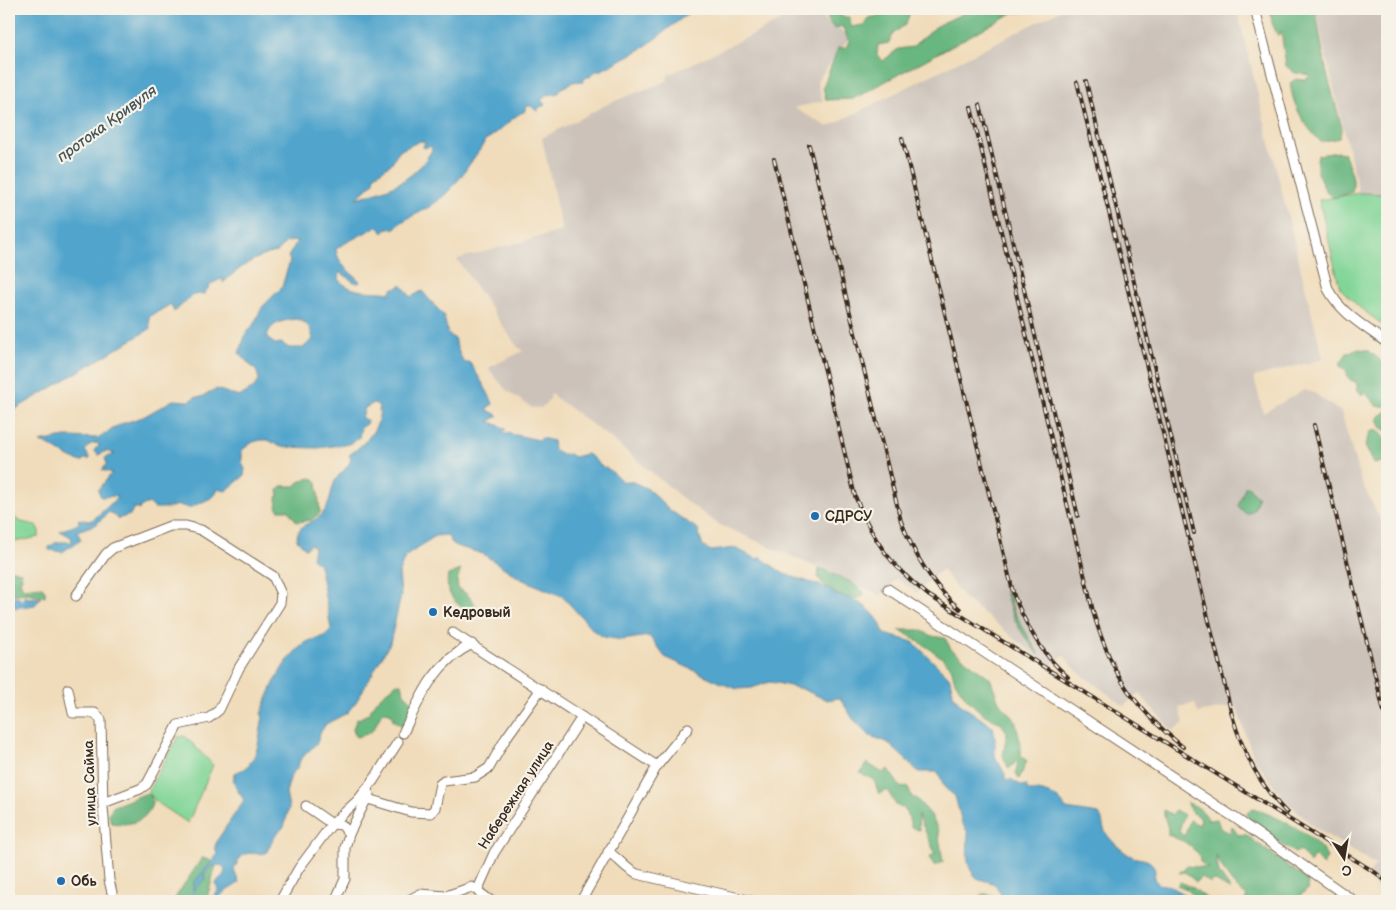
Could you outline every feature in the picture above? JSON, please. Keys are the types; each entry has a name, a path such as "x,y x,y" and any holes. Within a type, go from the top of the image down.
{"street":[{"path":"1255,9 1328,290 1333,299 1347,314 1387,343"},
{"path":"76,596 106,554 113,548 170,526 186,526 207,533 266,571 277,582 281,594 280,603 239,668 219,710 208,718 178,725 147,784 140,790 103,804"},
{"path":"888,589 1235,818 1354,901"},
{"path":"453,633 657,766"},
{"path":"403,733 438,669 455,653 472,644"},
{"name":"улица Сайма","path":"68,689 73,713 95,713 101,720 103,804 109,880 114,901"},
{"path":"368,799 411,812 431,813 435,808 440,784 444,781 475,777 488,768 540,689"},
{"name":"Набережная улица","path":"478,889 494,853 582,717"},
{"path":"581,901 608,852 624,828 657,766 688,728"},
{"path":"280,901 299,868 332,824 373,781 398,742"},
{"path":"334,901 345,879 345,848 349,834 368,799 373,781"},
{"path":"306,806 332,824 342,825 349,834"},
{"path":"608,852 637,874 752,901"},
{"path":"407,901 420,894 446,896 472,887 478,889 491,901"}],"shaded area":[{"path":"791,9 810,9 850,37 817,81 823,101 794,108 828,127 1063,9 1237,9 1323,359 1254,377 1263,413 1304,390 1314,393 1341,412 1361,481 1387,533 1387,901 1368,875 1376,865 1314,827 1282,797 1253,756 1236,706 1198,713 1195,703 1179,707 1184,723 1172,731 1139,693 1124,706 1077,671 1063,655 1051,666 964,598 942,569 917,593 896,578 885,592 880,595 718,524 686,501 613,440 551,394 550,399 541,408 532,408 506,390 488,368 523,351 516,345 457,259 562,231 542,138 612,102 667,81 668,75 777,23"},
{"path":"1315,9 1387,9 1387,194 1359,193"}],"green space":[{"path":"815,9 846,9 841,17 850,17 851,27 864,25 868,18 878,16 885,9 911,9 906,24 893,34 889,43 878,45 877,55 883,61 898,49 912,47 938,25 973,9 1028,9 1024,12 1014,12 853,99 826,100 823,87 838,48 846,48 849,41 842,26 834,29 825,14"},
{"path":"1270,9 1315,9 1327,74 1342,128 1339,138 1321,142 1300,115 1291,92 1290,83 1296,79 1305,80 1311,75 1295,73 1286,66 1281,31 1278,36 1272,23"},
{"path":"1344,153 1351,172 1353,187 1352,192 1334,198 1326,190 1320,179 1317,160 1318,155"},
{"path":"1359,193 1387,194 1387,328 1359,307 1340,288 1319,200"},
{"path":"1359,349 1368,350 1387,366 1387,406 1377,406 1364,391 1362,395 1357,389 1357,383 1349,379 1346,371 1339,365 1347,353"},
{"path":"1387,411 1387,431 1381,427 1378,418"},
{"path":"1376,430 1385,439 1387,461 1374,464 1365,446 1370,432"},
{"path":"310,478 317,482 320,513 311,520 297,522 288,510 278,510 276,499 279,495 278,490 282,486 295,486 299,482"},
{"path":"1248,486 1258,498 1254,510 1246,514 1238,506 1245,487"},
{"path":"9,514 21,522 36,525 39,537 9,543"},
{"path":"819,568 851,582 864,592 863,596 850,599 833,592 818,578"},
{"path":"9,569 21,572 22,578 20,582 23,588 41,586 45,590 45,596 27,593 9,595"},
{"path":"461,570 457,580 458,589 467,594 476,606 473,613 453,599 448,588 448,575"},
{"path":"1005,590 1009,594 1013,610 1039,655 1017,625"},
{"path":"899,630 920,630 932,636 945,638 951,649 990,678 999,702 1015,720 1021,745 1021,756 1027,761 1019,779 1016,773 1018,760 1009,769 1003,756 1007,732 1000,722 987,716 968,700 955,681 952,669 947,662"},
{"path":"397,683 402,684 404,693 414,703 402,726 393,720 391,713 382,712 371,732 356,737 353,729 356,720 368,714 378,699"},
{"path":"185,736 213,765 188,823 155,801 148,791 178,737"},
{"path":"867,763 883,773 888,769 901,788 907,786 913,799 915,797 931,815 938,830 943,862 935,866 929,858 935,853 918,815 919,830 911,827 907,811 896,805 887,790 879,794 874,780 860,773"},
{"path":"147,793 151,796 152,804 146,815 131,823 112,823 108,814 114,806"},
{"path":"1187,803 1200,809 1208,820 1217,819 1220,828 1230,833 1232,826 1238,835 1245,834 1308,881 1307,890 1293,901 1245,901 1247,896 1233,883 1216,856 1219,873 1231,890 1214,880 1211,883 1201,877 1196,882 1185,872 1179,873 1186,866 1208,868 1200,862 1199,854 1185,842 1168,835 1164,810 1172,815 1175,810 1184,815 1179,831 1184,837 1190,820 1199,825 1201,818 1192,812"},
{"path":"1254,808 1295,827 1313,840 1327,857 1323,865 1314,856 1310,863 1300,850 1295,853 1250,823 1247,813"},
{"path":"202,858 217,862 206,901 173,901"},
{"path":"1180,882 1192,887 1210,901 1198,901 1187,889 1177,885"},
{"path":"982,894 990,894 1000,901 978,901"}],"water":[{"name":"протока Кривуля","path":"9,9 694,9 643,48 600,71 596,71 590,77 586,77 582,83 580,81 573,82 560,89 559,93 547,95 541,100 545,105 538,108 538,112 531,106 527,106 524,112 485,140 481,149 457,181 442,197 429,207 402,222 394,229 388,228 383,233 378,226 338,247 336,250 337,255 342,264 360,281 359,283 354,282 340,272 339,280 351,288 364,291 390,293 393,288 397,288 401,284 411,297 422,291 444,316 448,334 455,339 464,363 469,362 486,389 493,404 486,409 499,416 489,421 506,429 502,432 553,441 554,450 562,455 569,454 574,457 586,454 591,456 601,466 610,470 622,481 633,482 648,489 671,511 699,530 698,533 703,546 711,551 735,548 757,559 760,557 784,574 831,589 835,595 854,600 865,607 875,615 885,634 913,642 950,678 953,694 960,704 993,727 995,756 1005,774 1005,779 1010,781 1011,779 1022,786 1026,785 1028,791 1050,794 1059,800 1066,809 1099,814 1106,833 1116,844 1131,856 1150,862 1155,869 1154,879 1159,884 1171,886 1193,901 1008,901 1001,895 996,885 977,878 970,869 968,863 968,833 962,823 955,796 945,788 938,772 919,772 887,742 870,736 853,719 840,698 827,700 802,689 769,682 752,688 738,689 665,657 649,636 622,640 604,637 595,632 562,596 521,579 483,554 456,546 450,541 448,535 435,536 405,557 399,572 401,596 390,643 356,702 347,713 326,724 320,733 317,743 300,760 298,767 291,775 286,793 289,808 284,827 276,834 266,853 247,854 241,858 234,870 239,883 223,893 217,901 214,897 218,891 216,883 224,874 225,869 221,865 213,866 204,874 205,879 193,891 194,883 217,855 215,846 218,839 244,800 235,784 234,773 243,769 253,758 260,734 263,717 261,714 273,684 283,666 305,643 321,638 331,629 320,569 318,563 312,558 314,547 310,544 306,549 297,540 297,534 302,527 318,518 325,510 335,481 350,462 349,455 367,440 376,427 379,419 378,405 374,403 365,408 362,418 367,420 366,424 361,427 359,438 349,444 318,448 281,447 268,440 253,442 242,450 242,463 245,469 244,476 226,491 218,489 215,495 209,499 189,508 179,505 168,508 154,508 149,503 140,507 139,510 134,507 130,515 117,519 109,512 97,524 77,531 81,540 62,552 49,550 49,547 57,542 72,542 71,537 60,531 78,524 80,522 78,521 79,519 89,521 94,519 117,498 116,496 101,497 98,490 112,473 102,470 107,464 105,458 115,454 106,451 98,455 94,450 99,446 98,443 91,444 85,450 90,459 84,459 82,462 40,442 65,437 98,438 121,424 143,417 173,400 190,401 195,397 201,397 217,389 239,397 253,388 259,380 257,372 239,353 247,331 252,327 263,306 282,287 290,260 288,257 297,241 286,242 277,252 262,256 248,263 223,283 223,278 211,284 204,294 193,295 174,312 171,304 149,317 150,329 9,413","holes":["420,141 425,142 424,148 431,146 432,150 417,169 390,187 357,198 374,182 375,175 391,164 399,151","298,319 308,327 313,339 303,348 289,348 281,343 275,344 267,338 274,325 283,321"]},
{"path":"25,595 28,598 41,597 35,605 15,608 13,606 9,609 9,597 18,597 22,601"}],"waterway":[{"path":"190,901 193,891"}],"railway":[{"path":"1086,81 1194,533"},
{"path":"1077,82 1232,715 1241,742 1253,768 1268,791 1287,813"},
{"path":"980,105 1078,516"},
{"path":"971,107 1094,615 1101,637 1117,673 1138,704 1183,747"},
{"path":"902,138 1014,596 1036,640 1050,659 1068,677"},
{"path":"809,145 901,521 932,580 960,609"},
{"path":"774,159 855,496 869,527 893,562 914,584 928,595 1376,873 1387,882"},
{"path":"1314,425 1387,724"}],"place":[{"name":"СДРСУ","path":"815,516"},
{"name":"Кедровый","path":"433,612"},
{"name":"Обь","path":"61,881"}]}
